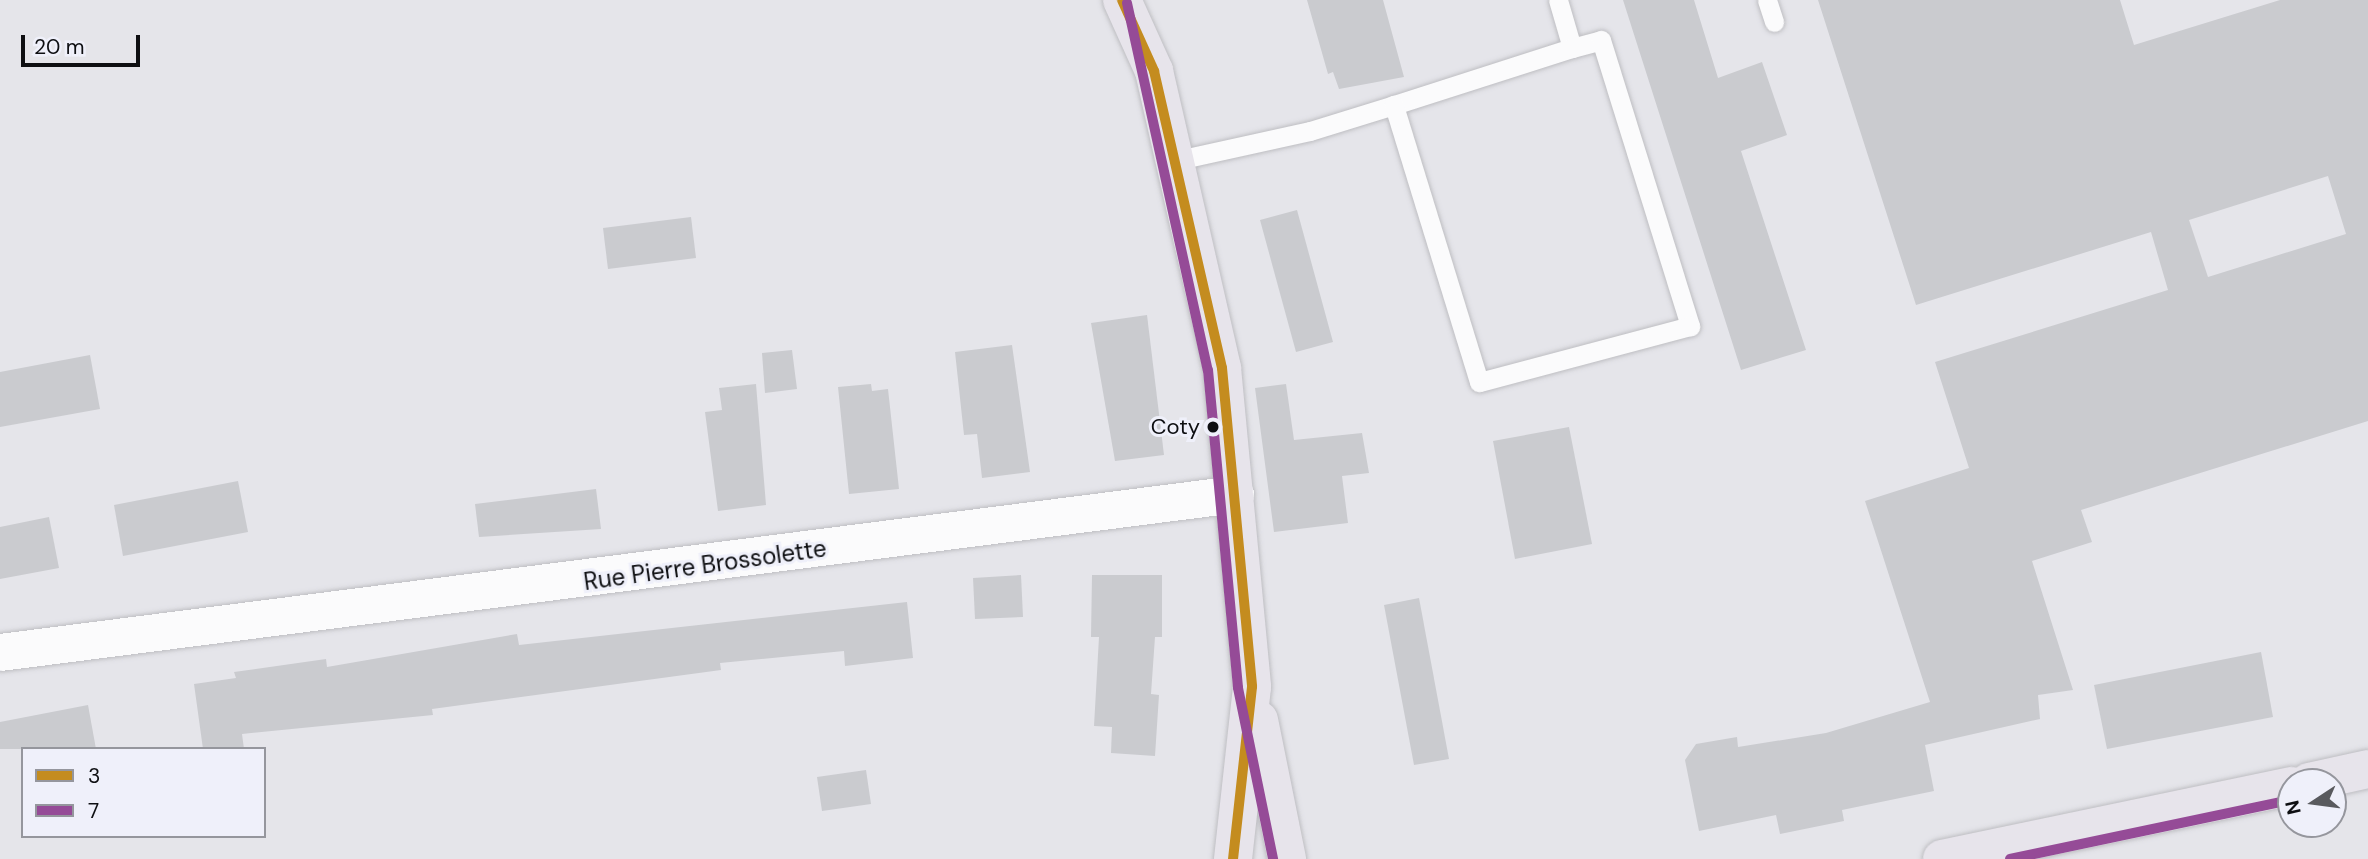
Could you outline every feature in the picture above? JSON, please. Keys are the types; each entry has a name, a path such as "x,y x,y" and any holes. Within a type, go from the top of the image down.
{"main road":[{"path":"1122,0 1154,71"},
{"path":"1141,0 1154,71 1178,160 1222,368 1252,687 1287,859"},
{"path":"1233,859 1252,687"},
{"path":"2347,774 2368,769"},
{"path":"1942,859 2277,789"}],"street":[{"name":"Rue Pierre Brossolette","path":"0,652 174,628 486,594 1235,494"}],"lane":[{"path":"1558,0 1573,48"},
{"path":"1767,0 1774,22"},
{"path":"1178,160 1394,105 1601,40 1690,326 1479,382 1394,105"}],"building":[{"path":"1307,0 1383,0 1404,77 1339,89 1333,72 1328,74"},
{"path":"1623,0 1694,0 1718,78 1762,62 1787,135 1741,151 1806,350 1741,370"},
{"path":"1818,0 2120,0 2134,45 2280,0 2368,0 2368,421 2081,510 2092,542 2032,561 2073,690 2038,695 2040,719 1925,745 1934,791 1842,810 1844,821 1780,834 1776,815 1699,831 1685,760 1696,744 1737,737 1738,747 1826,733 1930,702 1865,501 1969,468 1935,362 2168,290 2151,232 1916,305","holes":["2328,176 2346,234 2208,277 2189,220"]},
{"path":"1297,210 1333,342 1296,352 1260,220"},
{"path":"691,217 696,258 608,269 603,228"},
{"path":"1147,315 1164,455 1115,461 1091,323"},
{"path":"1012,345 1030,472 982,478 977,434 964,435 955,352"},
{"path":"792,350 797,389 765,393 762,353"},
{"path":"90,355 100,409 0,427 0,372"},
{"path":"756,384 766,505 718,511 705,412 722,410 719,388"},
{"path":"871,384 872,391 888,389 899,489 849,494 838,387"},
{"path":"1286,384 1294,440 1362,433 1369,473 1342,476 1348,523 1274,532 1255,388"},
{"path":"1569,427 1592,544 1515,559 1493,441"},
{"path":"238,481 248,532 123,556 114,505"},
{"path":"596,489 601,529 479,537 475,504"},
{"path":"49,517 59,568 0,579 0,527"},
{"path":"1021,575 1023,617 975,619 973,578"},
{"path":"1092,575 1162,575 1162,637 1155,637 1151,694 1159,695 1155,756 1111,753 1112,727 1094,726 1099,637 1091,637"},
{"path":"1419,598 1449,759 1414,765 1384,605"},
{"path":"907,602 913,658 845,666 844,651 720,663 721,670 432,709 433,715 242,734 244,747 203,747 194,684 236,678 234,672 326,659 327,667 517,634 519,645"},
{"path":"2261,652 2273,717 2107,749 2094,685"},
{"path":"88,705 96,747 0,749 0,722"},
{"path":"866,770 871,804 822,811 817,777"}],"transit line":[{"name":"3","path":"1122,0 1154,71 1222,368 1252,687 1233,859"},
{"name":"7","path":"1127,3 1208,370 1238,688 1273,859"},
{"name":"7","path":"2010,859 2277,803"}],"place":[{"name":"Coty","path":"1213,427"}]}
